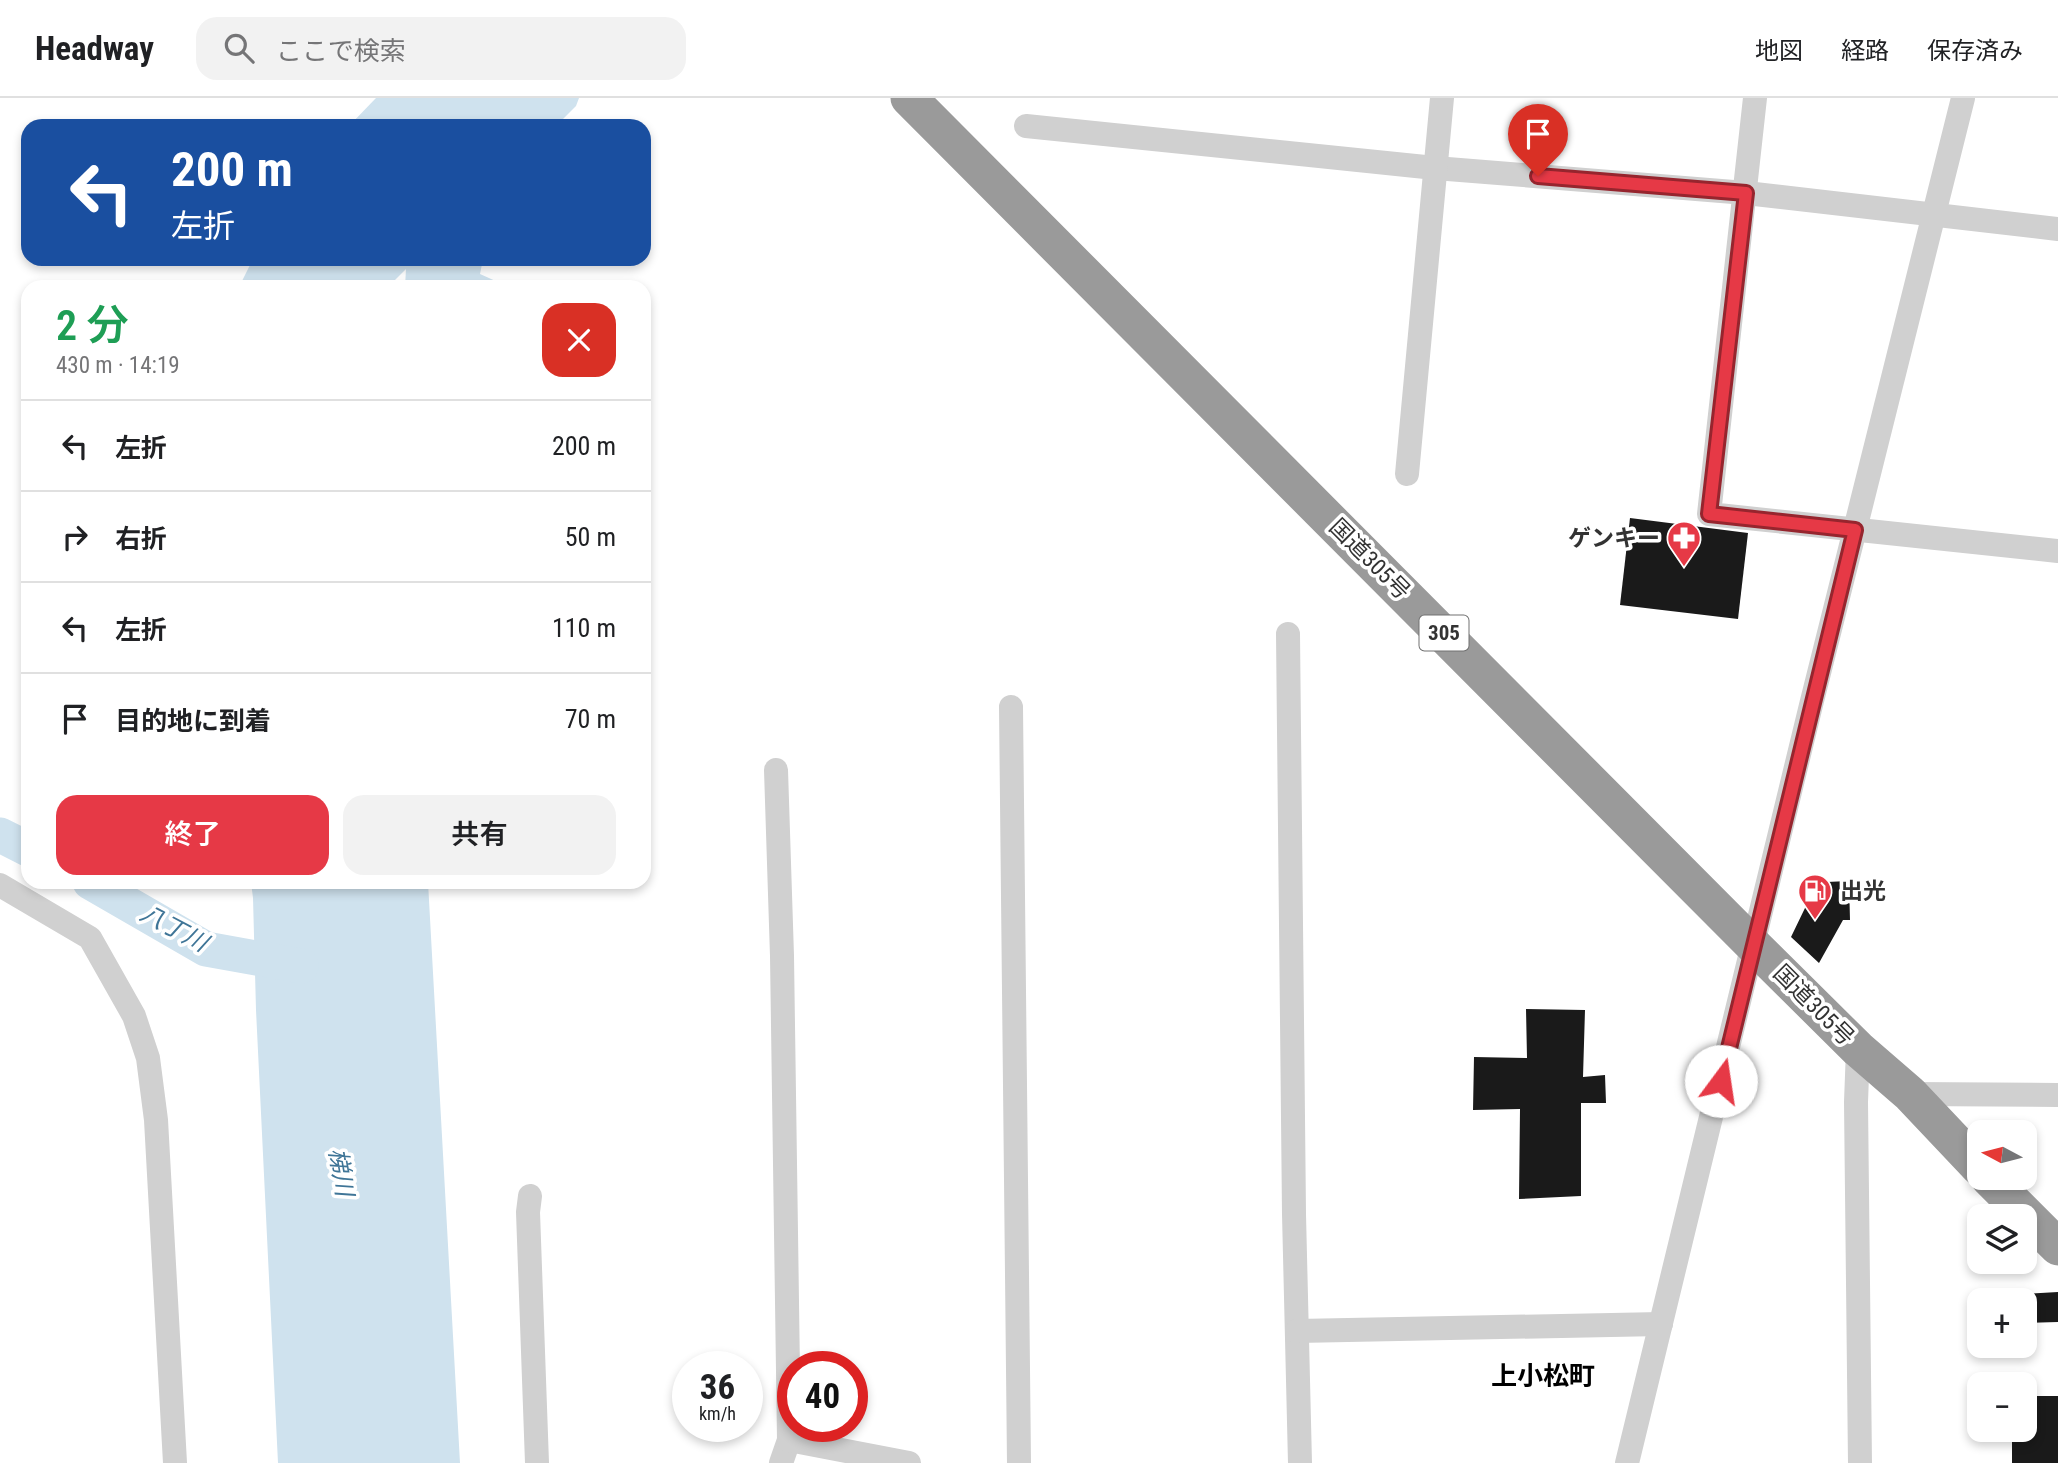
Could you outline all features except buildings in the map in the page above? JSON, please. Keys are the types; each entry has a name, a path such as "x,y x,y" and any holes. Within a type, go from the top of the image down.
{"highway":[{"name":"国道305号","path":"909,98 1754,946 1858,1049 1910,1094 1967,1154"},
{"path":"2001,1190 2058,1247"}],"street":[{"path":"1407,474 1442,98"},
{"path":"1755,98 1709,514 2058,551"},
{"path":"1627,1463 1963,98"},
{"path":"1026,127 1435,168 1746,193 2058,229"},
{"path":"1288,634 1300,1463"},
{"path":"1011,707 1019,1463"},
{"path":"776,770 782,956 785,1452 909,1463"},
{"path":"0,884 90,938 134,1016 148,1058 156,1120 175,1463"},
{"path":"1858,1049 1856,1102 1860,1463"},
{"path":"1910,1094 2058,1095"},
{"path":"530,1196 528,1212 537,1463"},
{"path":"1297,1331 1661,1324"}],"water":[{"path":"376,98 579,98 576,106 563,119 356,119"},
{"path":"250,266 482,266 480,274 493,280 405,280 406,269 395,280 242,280"},
{"name":"梯川","path":"252,889 428,889 460,1463 278,1463"}],"waterway":[{"name":"八丁川","path":"0,835 21,846"},
{"name":"八丁川","path":"102,889 206,949 301,966"}],"place":[{"name":"ゲンキー","path":"1684,568"},
{"name":"出光","path":"1815,921"}],"district":[{"name":"上小松町","path":"1543,1376"}],"route":[{"path":"1538,176 1746,193 1709,514 1855,530 1721,1081"}]}
